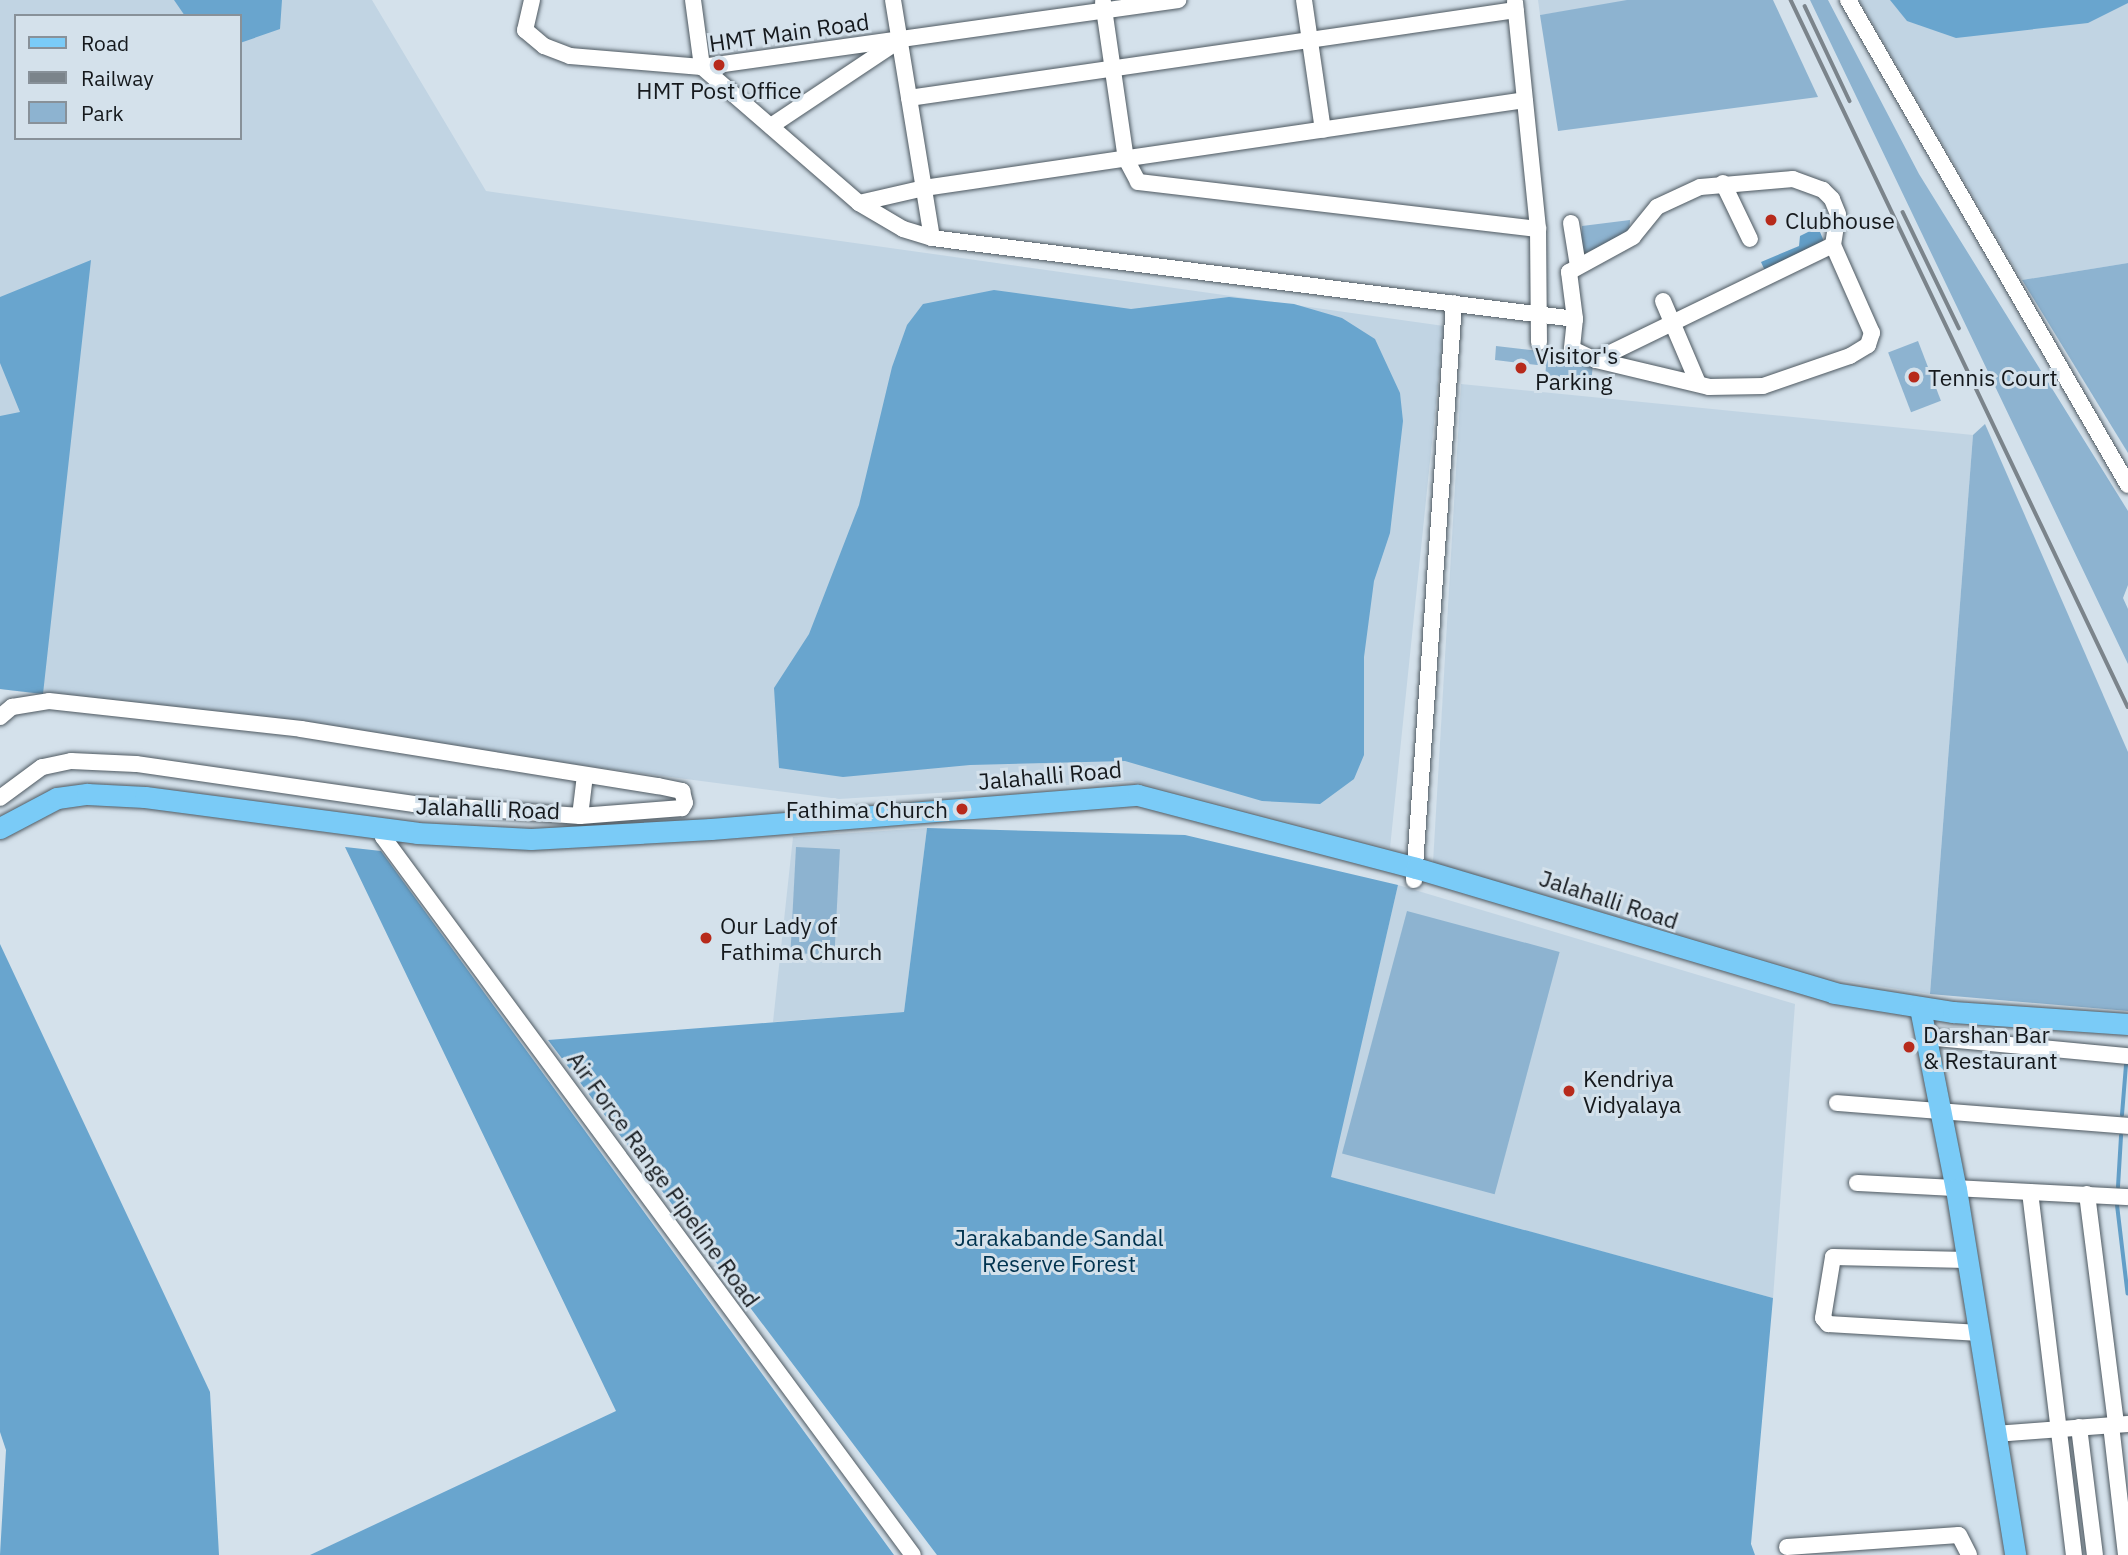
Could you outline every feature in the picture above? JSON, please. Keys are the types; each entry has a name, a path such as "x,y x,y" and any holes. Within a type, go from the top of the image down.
{"main road":[{"name":"Jalahalli Road","path":"0,828 57,798 87,794 145,797 383,833"},
{"name":"Jalahalli Road","path":"0,842 32,818 60,804 86,799 142,801 383,833 472,838 592,837 1040,808 1118,794 1158,797 1415,874 1648,934 1671,947 1834,993 1920,1008 2128,1024"},
{"path":"1920,1008 1956,1189 2015,1555"}],"street":[{"name":"HMT Main Road","path":"532,0 524,30 544,47 570,56 702,67 899,41 1103,5 1178,0"},
{"path":"693,0 702,67 859,203 902,229 932,238 1575,319"},
{"path":"893,0 932,238"},
{"path":"1304,0 1323,130"},
{"path":"1848,0 2128,485"},
{"path":"1103,5 1126,159 1138,182 1538,229"},
{"path":"909,98 1310,40 1515,5 1538,229 1542,315 1539,342"},
{"path":"771,126 899,41"},
{"path":"859,203 924,188 1525,100"},
{"path":"1793,179 1824,190 1838,214 1833,245 1865,310 1872,333 1868,345 1850,356 1763,386 1709,387 1596,360 1572,349 1575,319 1569,272 1633,237 1657,207 1700,187 1723,183 1793,179"},
{"path":"1723,183 1750,239"},
{"path":"1571,223 1578,265"},
{"path":"1596,360 1833,245"},
{"path":"1664,301 1698,383"},
{"path":"1415,874 1454,303"},
{"path":"0,717 12,707 48,701 301,729 682,791 685,803 682,808 580,816 414,804 136,764 71,761 42,767 0,798"},
{"path":"580,816 585,775"},
{"name":"Air Force Range Pipeline Road","path":"383,833 914,1555"},
{"path":"1926,1037 2128,1056"},
{"path":"1837,1103 2128,1126"},
{"path":"1857,1183 2128,1198"},
{"path":"2030,1192 2074,1555"},
{"path":"2087,1194 2118,1425 2126,1555"},
{"path":"1967,1260 1833,1257 1822,1318 1828,1324 1980,1333"},
{"path":"1995,1434 2118,1425"},
{"path":"2079,1427 2095,1555"},
{"path":"1787,1547 1959,1535 1969,1555"}],"shaded area":[{"path":"0,0 372,0 486,191 1444,326 1390,848 1132,781 839,799 0,689"},
{"path":"1538,0 1627,0 1627,2 1540,15"},
{"path":"1859,0 2128,0 2128,263 2022,280"},
{"path":"1818,227 1825,244 1766,273 1761,262 1799,246 1800,236"},
{"path":"1461,384 1973,435 1930,994 1833,979 1433,863"},
{"path":"927,828 904,1012 773,1022 793,837"},
{"name":"Kendriya Vidyalaya","path":"1398,885 1795,1004 1773,1298 1330,1177"}],"green space":[{"path":"174,0 282,0 280,29 242,42 242,14 184,14"},
{"path":"1627,0 1773,0 1818,97 1558,131 1540,15"},
{"path":"1810,0 1828,0 1919,174 2128,511 2128,585 2123,598 2128,609 2128,664"},
{"path":"1890,0 2128,0 2128,3 2088,23 1956,38 1907,21"},
{"path":"1630,220 1629,235 1580,255 1582,226"},
{"path":"91,260 43,694 0,689 0,416 20,412 0,363 0,297"},
{"path":"2128,263 2128,453 2022,280"},
{"path":"994,290 1131,309 1229,297 1294,304 1342,318 1375,339 1400,393 1403,421 1390,533 1374,581 1364,657 1364,755 1354,779 1320,804 1262,801 1125,761 970,765 843,777 779,768 774,688 809,634 859,505 892,367 907,325 923,304"},
{"name":"Tennis Court","path":"1918,341 1941,401 1911,412 1888,352"},
{"path":"1496,346 1548,352 1547,359 1593,364 1591,384 1545,379 1546,366 1495,360"},
{"path":"1985,424 2128,752 2128,1011 1930,994 1973,435"},
{"name":"Jarakabande Sandal Reserve Forest","path":"927,828 1185,835 1398,885 1331,1177 1773,1298 1751,1544 1755,1555 937,1555 548,1040 904,1012"},
{"path":"345,847 381,851 894,1555 310,1555 616,1411"},
{"path":"796,847 840,849 834,955 790,953"},
{"path":"1407,911 1560,952 1495,1194 1342,1153"},
{"path":"0,944 210,1392 219,1555 0,1555 6,1450 0,1432"}],"waterway":[{"path":"2122,1115 2126,1065"},
{"path":"2118,1187 2121,1136"},
{"path":"2117,1201 2128,1293"}],"railway":[{"path":"1791,0 2128,707"},
{"path":"1805,6 1850,101"},
{"path":"1903,212 1959,328"}],"place":[{"name":"HMT Post Office","path":"719,65"},
{"name":"Clubhouse","path":"1771,220"},
{"name":"Visitor's Parking","path":"1521,368"},
{"name":"Tennis Court","path":"1914,377"},
{"name":"Fathima Church","path":"962,809"},
{"name":"Our Lady of Fathima Church","path":"706,938"},
{"name":"Darshan Bar & Restaurant","path":"1909,1047"},
{"name":"Kendriya Vidyalaya","path":"1569,1091"}]}
